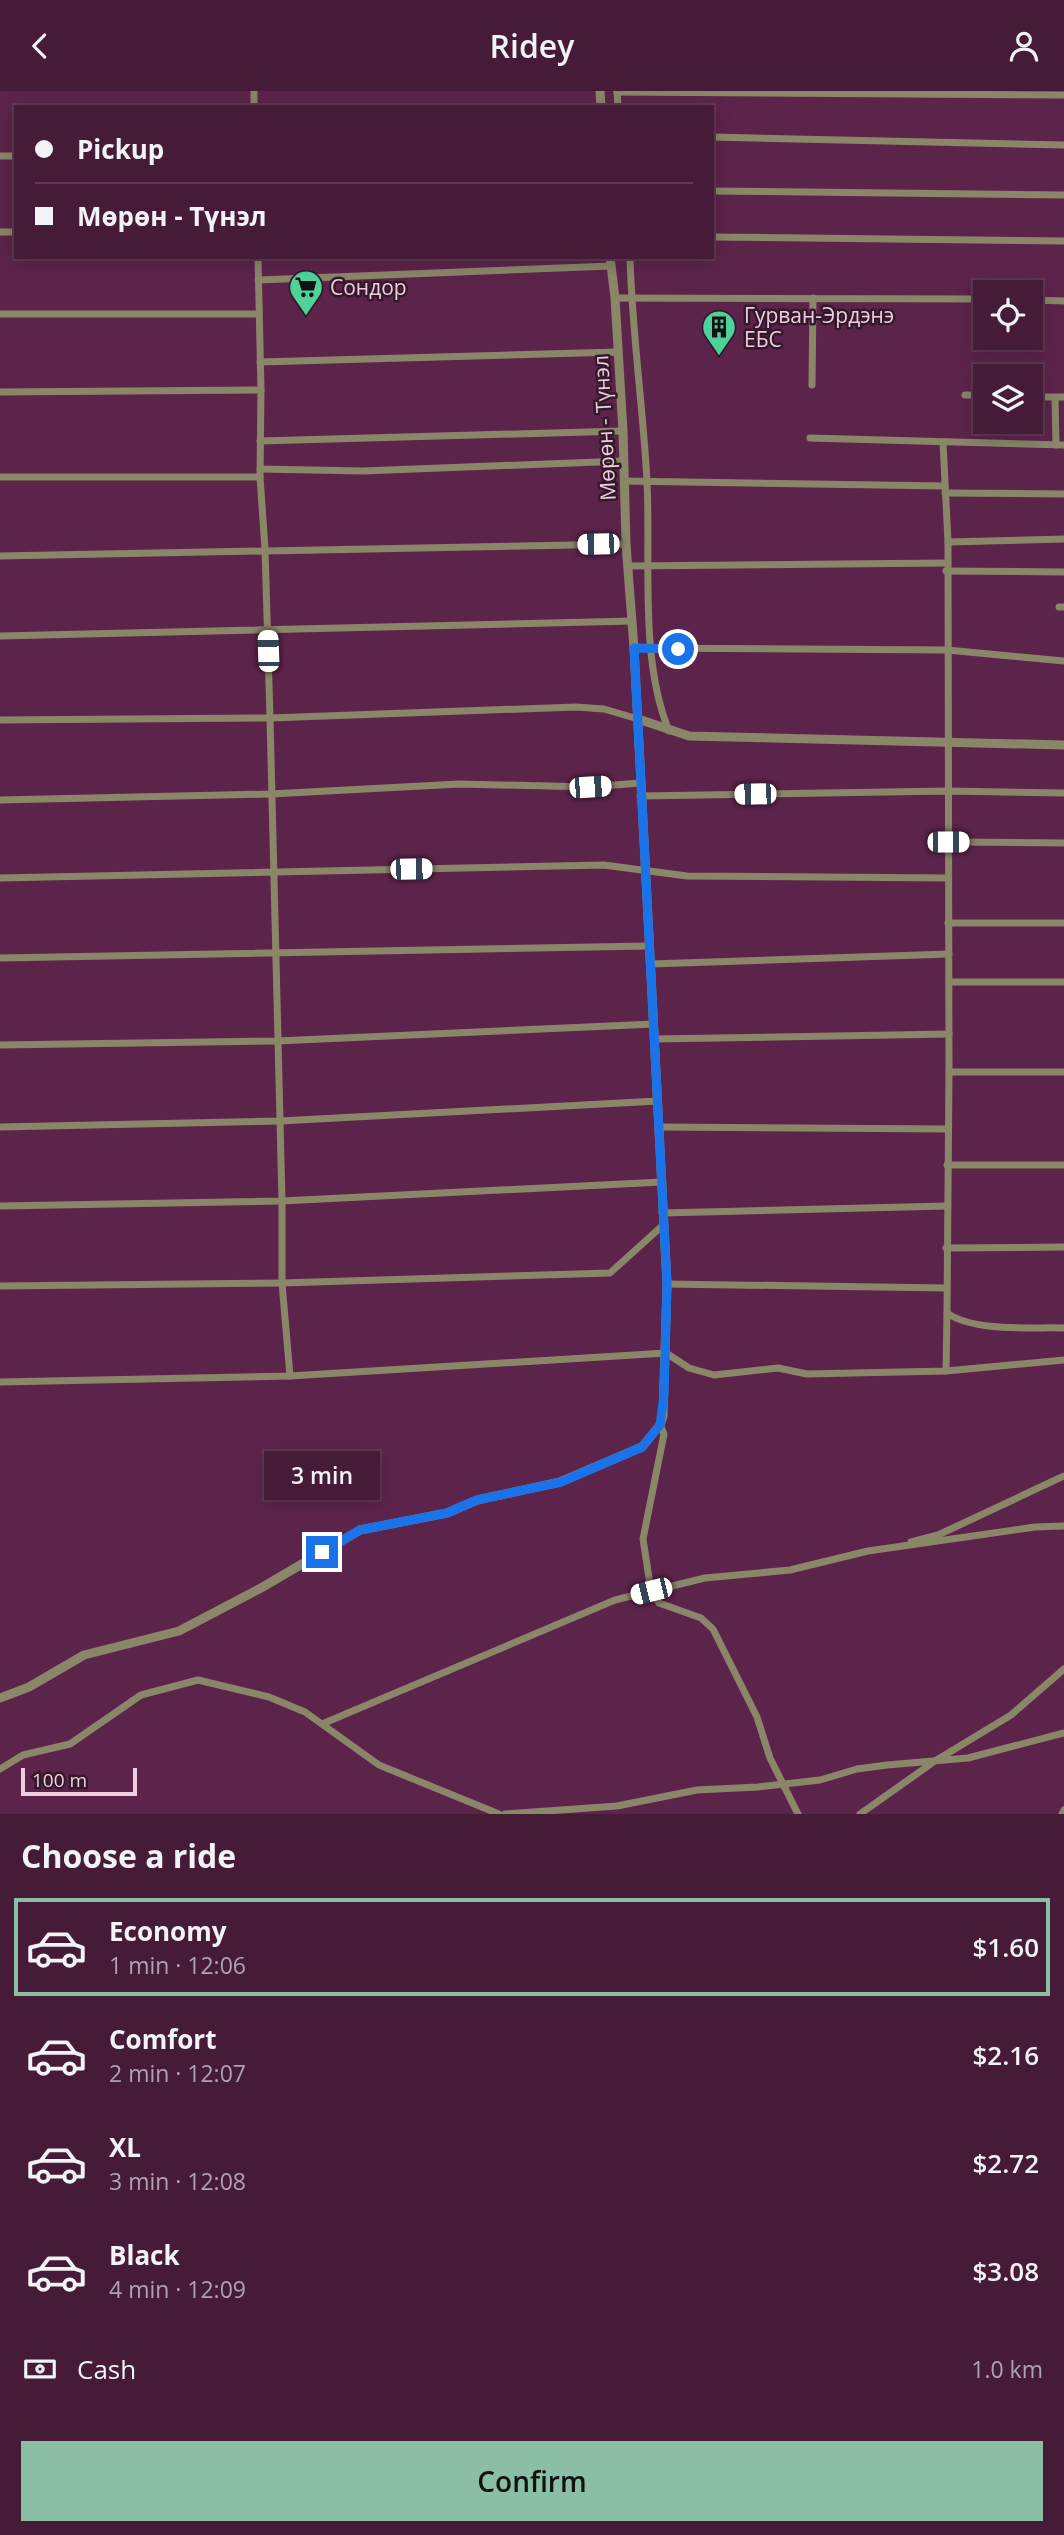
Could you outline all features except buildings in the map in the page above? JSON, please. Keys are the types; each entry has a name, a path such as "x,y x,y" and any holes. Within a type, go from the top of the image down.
{"street":[{"path":"617,92 1064,95"},
{"path":"714,137 1064,145"},
{"path":"714,191 1064,195"},
{"path":"714,237 1064,241"},
{"path":"258,259 260,473 270,718 282,1283 290,1375"},
{"path":"630,259 647,482 651,648 660,707 670,731"},
{"path":"258,280 610,262"},
{"name":"Мөрөн - Түнэл","path":"610,262 615,298 623,431 626,544 638,719 667,1284 663,1416 660,1425"},
{"path":"615,298 973,299"},
{"path":"812,385 813,298"},
{"path":"1043,300 1064,301"},
{"path":"0,314 259,314"},
{"path":"260,362 618,352"},
{"path":"0,392 261,390"},
{"path":"965,395 973,395"},
{"path":"810,438 1060,445 1060,397"},
{"path":"260,441 623,431"},
{"path":"943,442 948,542 949,1072 946,1371"},
{"path":"0,477 363,471 624,461"},
{"path":"624,481 1064,494"},
{"path":"948,542 1064,539"},
{"path":"0,556 626,544"},
{"path":"628,566 946,567 1064,572"},
{"path":"0,636 632,621"},
{"path":"634,648 947,650 1064,661"},
{"path":"0,720 270,718 576,707 604,709 689,736 1064,745"},
{"path":"0,800 271,794 459,784 590,787 640,783"},
{"path":"640,796 948,790 1064,793"},
{"path":"948,842 1064,843"},
{"path":"0,879 604,865 687,876 948,878"},
{"path":"948,923 1064,923"},
{"path":"0,958 648,947"},
{"path":"650,964 948,954"},
{"path":"949,982 1064,982"},
{"path":"0,1045 277,1041 654,1024"},
{"path":"654,1039 949,1034"},
{"path":"949,1072 1064,1072"},
{"path":"0,1127 280,1121 658,1101"},
{"path":"660,1127 948,1129"},
{"path":"947,1165 1064,1165"},
{"path":"0,1206 282,1201 662,1182"},
{"path":"662,1213 946,1206"},
{"path":"0,1286 282,1283 610,1273 662,1226"},
{"path":"946,1248 1064,1247"},
{"path":"667,1284 946,1288"},
{"path":"947,1313 958,1321 991,1326 1064,1328"},
{"path":"0,1382 290,1375 666,1353 689,1368 714,1375 778,1368 807,1374 946,1371 1064,1360"},
{"path":"0,1698 29,1688 84,1655 179,1631 261,1588 360,1530 447,1513 477,1500 561,1482 642,1447 660,1425 664,1434 643,1539 651,1591 659,1603 701,1618 713,1629 757,1717 770,1758 797,1814"},
{"path":"885,1549 938,1535 1064,1476"},
{"path":"322,1724 615,1599 705,1578 790,1570 868,1551 1035,1527 1064,1526"},
{"path":"860,1814 936,1761 1011,1715 1064,1669"},
{"path":"0,1769 23,1755 70,1744 141,1695 198,1680 269,1697 305,1712 379,1765 499,1814"},
{"path":"505,1814 617,1806 697,1790 820,1780 857,1769 968,1758 1064,1733"}],"place":[{"name":"Сондор","path":"306,317"},
{"name":"Гурван-Эрдэнэ ЕБС","path":"719,357"}],"route":[{"path":"322,1552 360,1530 447,1513 477,1500 561,1482 642,1447 660,1425 663,1416 667,1284 634,648 678,649"}]}
